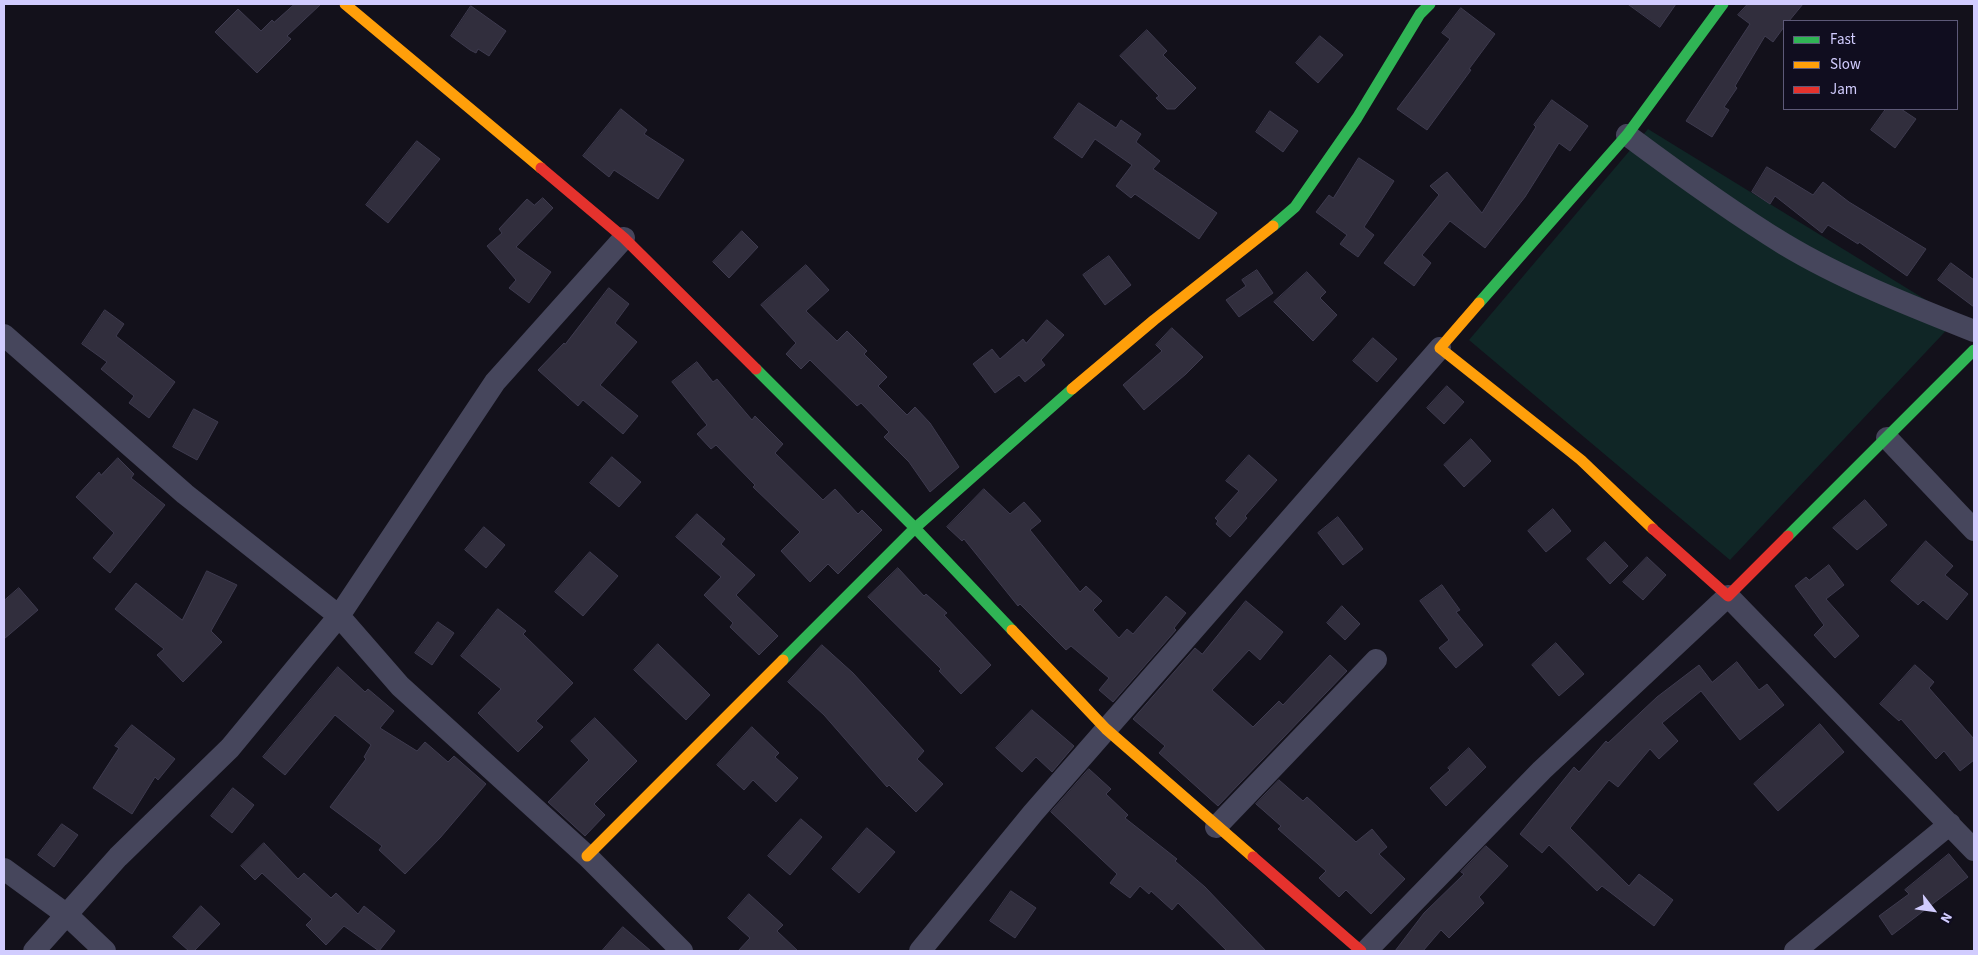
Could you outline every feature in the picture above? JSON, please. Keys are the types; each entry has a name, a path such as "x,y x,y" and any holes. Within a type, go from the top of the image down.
{"street":[{"path":"345,4 624,238 915,528 1106,729 1216,827 1361,951"},
{"path":"587,856 915,528 1050,408 1154,320 1255,243 1295,207 1357,118 1420,14 1430,4"},
{"path":"920,951 1033,812 1627,135 1723,4"},
{"path":"1627,135 1679,174 1785,244 1896,300 1974,331"},
{"path":"34,951 118,857 230,748 339,616 495,382 624,238"},
{"path":"4,335 185,494 339,616 400,686 587,856 682,951"},
{"path":"1440,348 1581,460 1658,534 1728,596 1974,850"},
{"path":"1366,951 1542,770 1728,596 1974,350"},
{"path":"1887,438 1974,530"},
{"path":"1216,827 1376,660"},
{"path":"1795,951 1950,824"},
{"path":"4,869 67,915 105,951"}],"green space":[{"path":"1648,129 1957,319 1730,560 1469,340"}],"building":[{"path":"295,4 321,4 287,36 291,39 257,73 215,32 238,9 261,31 272,20 274,22"},
{"path":"1628,4 1676,4 1660,27"},
{"path":"1748,4 1803,4 1790,20 1783,20 1783,28 1773,42 1765,36 1735,86 1737,88 1724,107 1729,110 1712,137 1686,121 1750,24 1738,15"},
{"path":"471,6 506,31 489,56 478,49 476,53 470,50 451,36"},
{"path":"1461,8 1495,34 1427,130 1397,109 1450,39 1442,33"},
{"path":"1147,30 1167,51 1163,55 1196,88 1175,109 1167,109 1156,98 1159,96 1120,56"},
{"path":"1320,36 1343,55 1318,83 1296,63"},
{"path":"1552,100 1588,126 1570,151 1559,143 1525,197 1485,248 1450,221 1422,255 1431,263 1414,286 1384,263 1439,195 1430,186 1447,172 1482,213 1536,127 1534,125"},
{"path":"1079,103 1116,128 1121,120 1141,134 1136,142 1160,161 1153,169 1217,213 1199,239 1135,194 1131,198 1116,186 1132,165 1095,139 1082,158 1054,138"},
{"path":"621,109 647,130 644,134 684,160 658,199 614,170 609,177 583,156"},
{"path":"1885,110 1902,110 1916,119 1895,148 1871,130"},
{"path":"1270,111 1298,131 1283,152 1256,132"},
{"path":"417,141 440,159 388,223 366,205"},
{"path":"1359,158 1394,181 1364,227 1374,235 1358,257 1340,244 1347,235 1316,212 1329,195 1333,198"},
{"path":"1767,167 1813,195 1823,182 1849,202 1926,249 1907,276 1859,242 1858,244 1828,225 1822,233 1775,196 1770,204 1752,192"},
{"path":"543,198 553,208 516,247 551,272 529,303 509,288 516,280 487,246 502,233 499,229 527,199 534,205"},
{"path":"742,231 758,247 729,278 713,262"},
{"path":"1109,256 1131,285 1105,305 1083,275"},
{"path":"1951,263 1974,280 1974,307 1938,280"},
{"path":"806,265 829,290 806,311 837,341 847,331 867,351 864,354 887,377 878,386 907,415 915,407 930,423 959,467 930,492 909,462 884,437 889,432 861,403 857,406 810,360 801,369 786,354 796,343 761,305"},
{"path":"1257,270 1273,293 1239,317 1226,300 1246,286 1242,280"},
{"path":"1307,272 1326,292 1320,298 1337,315 1313,341 1274,302"},
{"path":"609,288 629,304 615,323 637,342 600,385 638,416 623,434 583,400 578,406 538,370 565,344"},
{"path":"105,310 124,324 116,336 175,382 149,418 129,403 134,396 101,369 107,362 82,344"},
{"path":"1047,320 1064,335 1041,360 1045,365 1025,382 1019,375 995,393 973,364 992,349 1000,359 1023,339 1026,343"},
{"path":"1172,328 1203,357 1144,410 1123,385 1162,351 1156,345"},
{"path":"1373,338 1397,359 1377,382 1353,361"},
{"path":"697,362 713,382 717,379 752,420 755,416 783,444 775,453 823,500 835,489 858,514 862,510 882,530 838,574 828,564 810,582 781,551 800,532 753,487 755,485 716,445 711,449 697,434 707,425 672,382"},
{"path":"1447,386 1464,402 1444,424 1427,408"},
{"path":"194,409 218,422 197,460 173,447"},
{"path":"1471,439 1491,461 1464,487 1444,465"},
{"path":"1249,455 1277,480 1245,516 1247,518 1230,537 1216,524 1218,521 1215,518 1239,491 1226,481"},
{"path":"612,457 641,482 619,507 590,483"},
{"path":"118,458 134,474 131,478 165,505 110,573 93,558 114,533 76,497 99,472 101,475"},
{"path":"984,489 1010,514 1024,502 1041,521 1030,530 1080,592 1086,586 1102,601 1093,610 1119,638 1127,629 1133,634 1166,596 1186,613 1174,628 1176,630 1113,702 1099,690 1109,678 1071,646 1066,650 1020,604 1018,606 964,539 962,541 947,527"},
{"path":"1865,500 1887,525 1857,550 1833,528"},
{"path":"1553,509 1571,531 1546,552 1528,531"},
{"path":"697,514 725,539 721,544 755,575 736,595 778,636 759,655 730,627 733,623 704,595 721,577 676,537"},
{"path":"1338,517 1363,549 1343,565 1318,533"},
{"path":"484,527 505,545 486,568 465,550"},
{"path":"1926,541 1953,566 1945,575 1968,594 1947,620 1923,600 1918,605 1891,581"},
{"path":"1605,542 1628,566 1610,584 1587,559"},
{"path":"590,552 618,576 583,616 555,592"},
{"path":"1647,557 1666,575 1643,600 1623,582"},
{"path":"1829,565 1844,585 1826,599 1859,636 1835,658 1814,635 1824,625 1795,586 1806,577 1809,580"},
{"path":"898,568 924,596 926,594 947,613 944,615 991,665 961,694 939,671 941,669 868,597"},
{"path":"207,571 237,585 211,631 222,642 183,682 157,655 164,649 115,609 136,583 182,620"},
{"path":"1442,585 1460,610 1456,612 1483,645 1456,668 1439,648 1449,640 1420,601"},
{"path":"19,588 38,610 4,639 4,601"},
{"path":"1246,601 1283,632 1260,660 1249,650 1212,690 1253,727 1279,701 1283,705 1330,655 1347,671 1218,806 1159,753 1165,746 1133,719 1195,648 1202,654"},
{"path":"1342,606 1360,624 1345,640 1327,623"},
{"path":"498,609 526,631 523,634 573,683 536,721 543,727 518,752 478,713 501,689 461,656"},
{"path":"438,622 454,633 432,665 415,653"},
{"path":"1556,643 1584,674 1559,696 1532,665"},
{"path":"658,644 710,695 686,720 634,670"},
{"path":"822,645 853,673 924,751 917,759 943,784 916,812 889,785 887,787 824,715 788,682"},
{"path":"1737,662 1759,690 1767,684 1784,705 1740,740 1701,691 1662,723 1678,741 1659,759 1650,749 1618,787 1609,780 1570,828 1629,886 1639,874 1673,900 1654,926 1602,886 1597,891 1549,845 1542,853 1520,834 1574,767 1579,772 1606,741 1608,743 1657,697 1699,665 1712,682"},
{"path":"1915,665 1934,682 1929,688 1974,739 1974,760 1960,771 1944,751 1936,759 1901,719 1899,721 1880,704"},
{"path":"338,667 365,692 368,689 394,711 380,728 417,751 425,742 448,762 454,756 486,784 440,838 405,874 379,850 382,846 330,807 366,759 364,757 371,745 335,715 285,775 263,757"},
{"path":"1032,710 1074,746 1052,772 1036,757 1022,772 996,748"},
{"path":"595,718 637,761 594,804 605,815 585,836 548,802 589,760 571,741"},
{"path":"1820,724 1844,752 1778,811 1754,784"},
{"path":"132,725 175,759 158,780 155,777 132,814 93,788 119,748 115,746"},
{"path":"752,727 779,753 775,757 798,778 776,802 753,780 744,790 717,765"},
{"path":"1469,748 1486,767 1446,806 1430,788 1450,770 1448,768"},
{"path":"1089,769 1111,789 1106,794 1128,815 1125,818 1177,859 1175,861 1205,887 1266,951 1227,951 1178,903 1172,910 1151,891 1149,894 1140,886 1130,898 1110,883 1117,874 1051,812"},
{"path":"1279,780 1303,801 1307,797 1356,842 1372,829 1387,847 1379,854 1405,879 1371,914 1346,890 1339,897 1319,878 1326,871 1278,829 1281,826 1256,804"},
{"path":"233,788 254,805 232,833 211,816"},
{"path":"801,819 822,837 790,875 768,856"},
{"path":"62,824 78,835 54,867 38,855"},
{"path":"867,828 895,852 859,893 832,869"},
{"path":"264,843 298,879 304,873 331,898 336,893 358,914 364,906 395,931 379,951 344,926 326,945 306,925 312,919 262,873 255,880 241,866"},
{"path":"1486,846 1508,866 1479,897 1484,903 1449,938 1441,930 1423,951 1395,951 1424,913 1464,874 1461,872"},
{"path":"1949,854 1968,877 1892,935 1879,916 1909,894 1905,890"},
{"path":"1011,891 1036,908 1015,938 990,921"},
{"path":"749,894 783,925 777,931 798,951 738,951 750,938 728,918"},
{"path":"201,906 220,924 194,951 189,951 173,937"},
{"path":"623,927 651,951 602,951"}],"traffic: fast":[{"path":"1273,226 1295,207 1357,118 1420,14 1430,4"},
{"path":"1479,303 1627,135 1723,4"},
{"path":"1788,536 1974,350"},
{"path":"756,369 915,528 1012,630"},
{"path":"783,660 915,528 1072,389"}],"traffic: slow":[{"path":"345,4 541,168"},
{"path":"1072,389 1154,320 1273,226"},
{"path":"1479,303 1440,348 1581,460 1653,529"},
{"path":"1012,630 1106,729 1253,857"},
{"path":"587,856 783,660"}],"traffic: jam":[{"path":"541,168 624,238 756,369"},
{"path":"1653,529 1728,596 1788,536"},
{"path":"1253,857 1361,951"}]}
